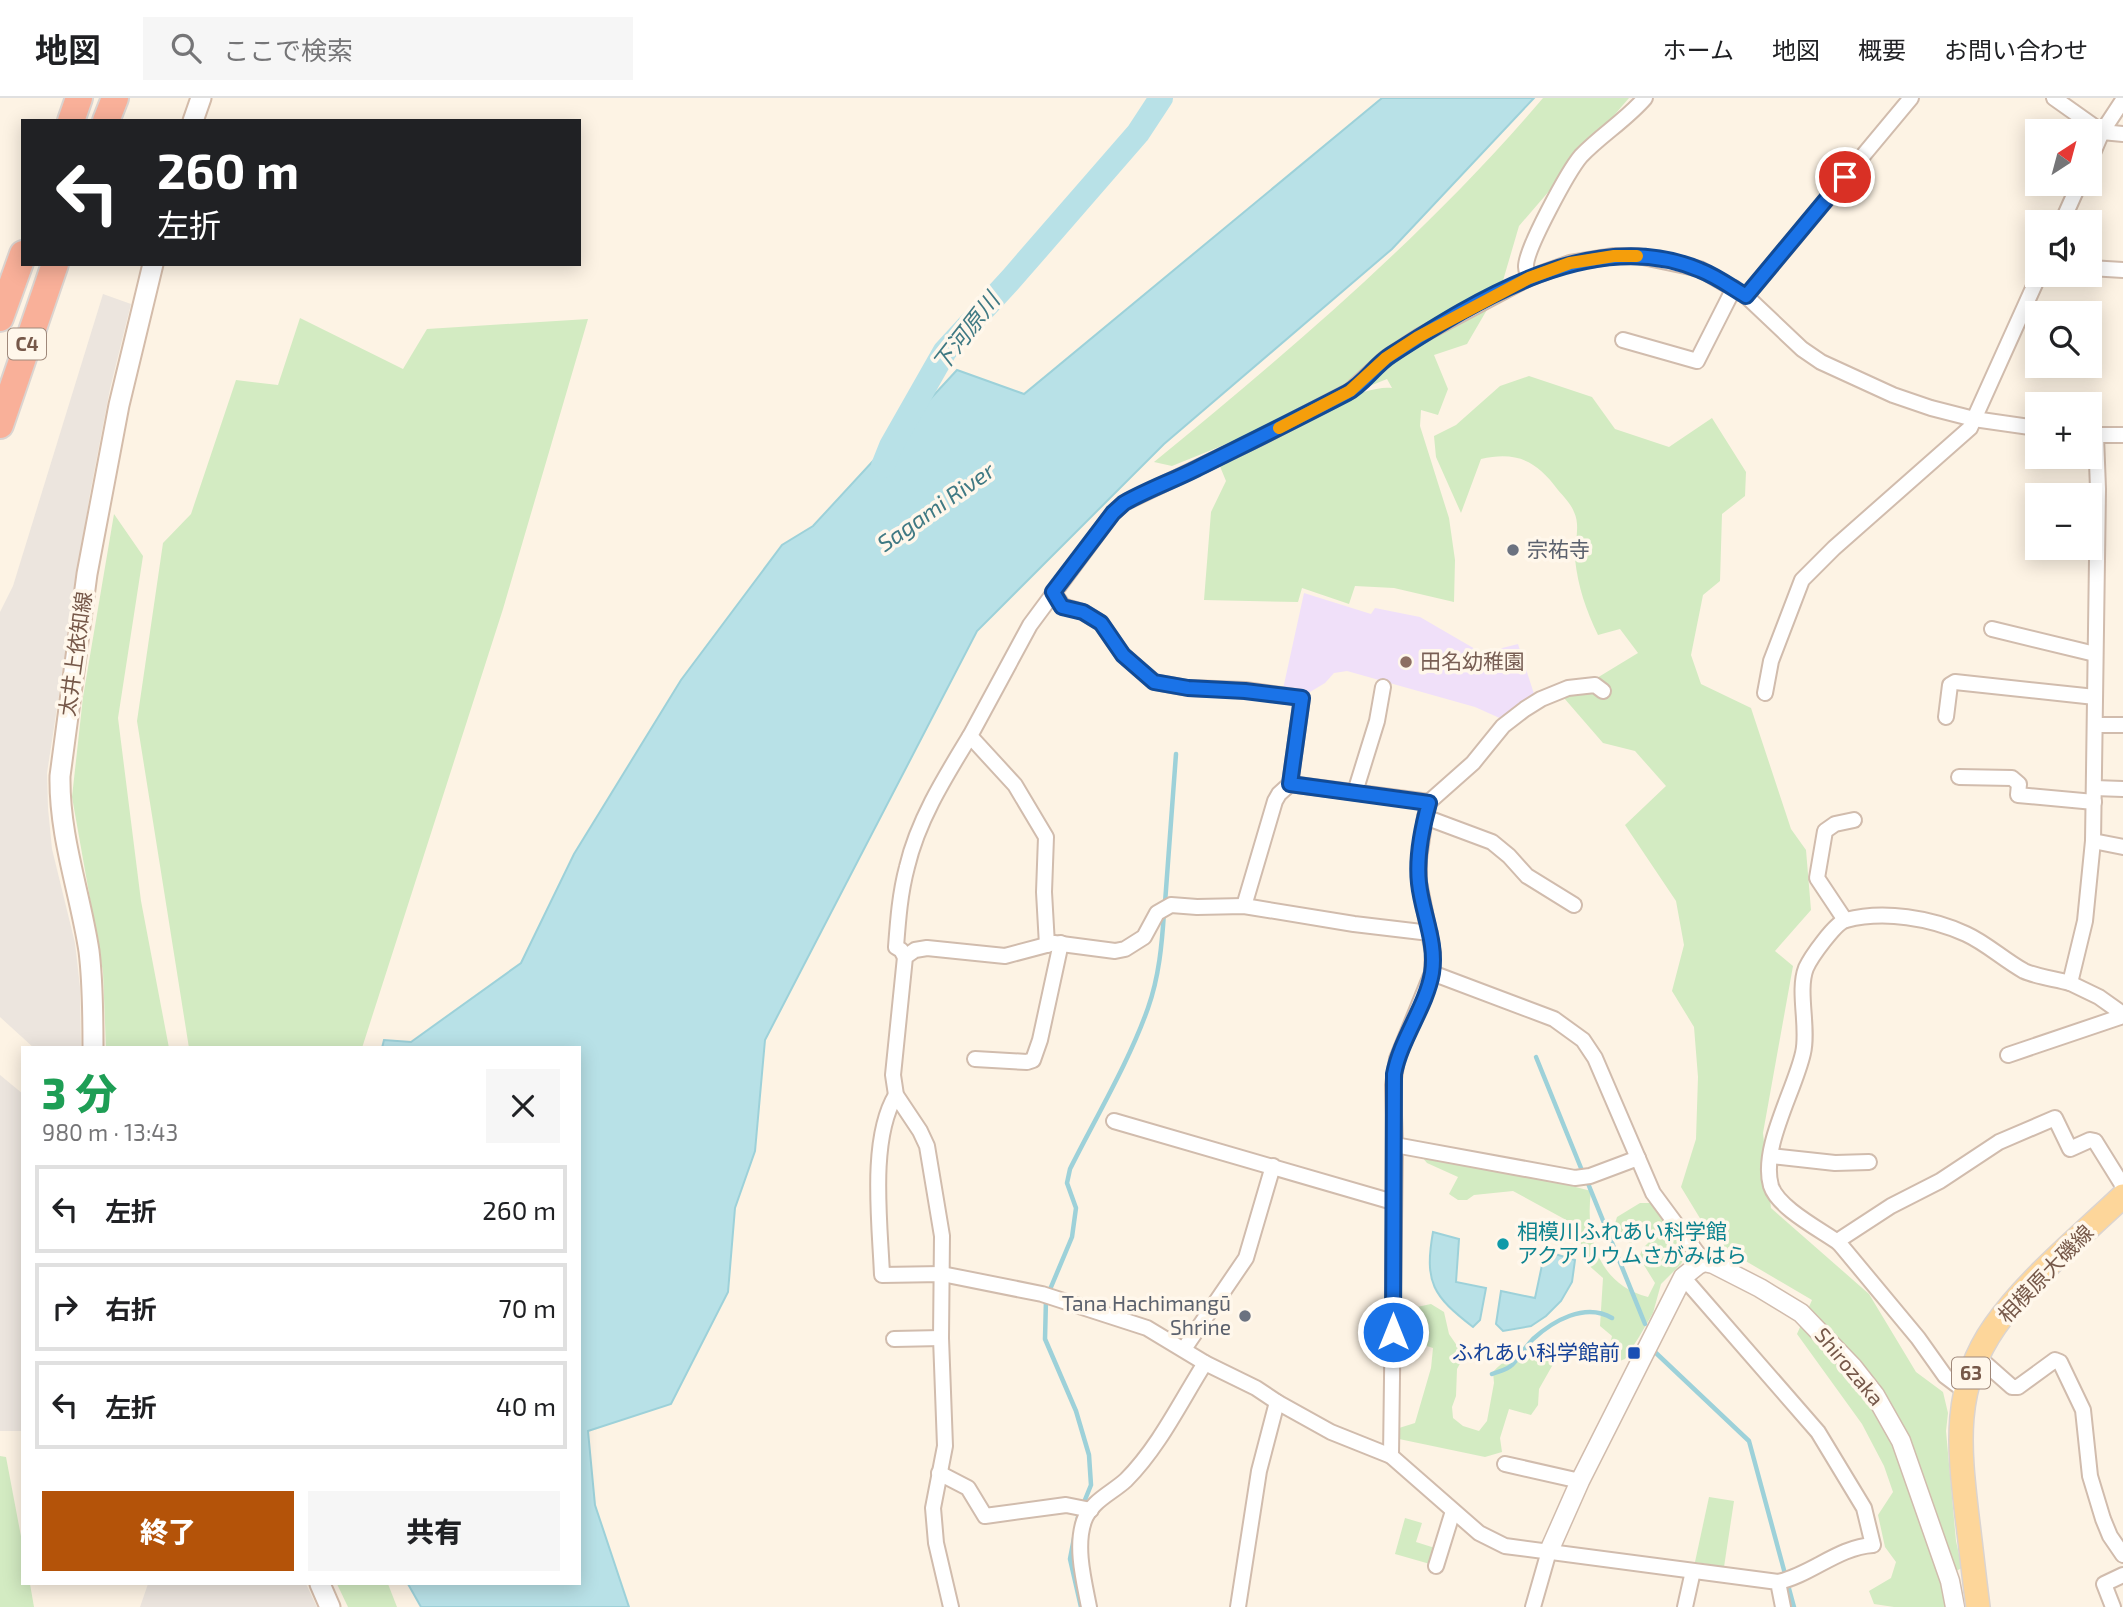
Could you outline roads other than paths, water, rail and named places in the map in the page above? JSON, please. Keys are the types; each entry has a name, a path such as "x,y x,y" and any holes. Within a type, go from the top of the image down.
{"highway":[{"path":"72,119 79,98"},
{"path":"107,119 115,98"},
{"name":"C4","path":"0,318 21,260"},
{"name":"C4","path":"0,425 54,266"}],"main road":[{"path":"194,119 201,98"},
{"name":"太井上依知線","path":"93,1046 89,952 63,833 60,776 87,574 118,405 153,266"},
{"name":"相模原大磯線","path":"1978,1607 1960,1452 1965,1391 1993,1328 2020,1295 2123,1196"},
{"path":"320,1585 330,1607"}],"street":[{"path":"1529,278 1526,267 1530,251 1571,167 1603,136 1632,114 1645,98"},
{"path":"1623,340 1697,361 1740,292 1911,98"},
{"path":"2054,98 2084,119"},
{"path":"2123,100 2102,132 2123,134"},
{"path":"951,1607 936,1543 933,1508 945,1446 941,1338 942,1236 927,1146 895,1095 893,1075 905,957 896,947 900,897 907,864 936,794 1023,637 1053,592 1113,513 1124,503 1350,391 1386,358 1418,337 1529,278 1570,263 1614,256 1638,256 1700,269 1740,292 1802,349 1821,362 1893,395 1974,419 2025,426"},
{"path":"2102,269 2123,270"},
{"path":"1765,693 1771,661 1791,604 1805,575 1970,428 2034,287"},
{"path":"2102,435 2123,435"},
{"path":"2070,983 2085,921 2093,841 2096,469"},
{"path":"1053,592 1062,607 1083,612 1101,623 1123,655 1154,682 1188,688 1302,698 1290,784 1275,801 1244,906"},
{"path":"1992,629 2095,654"},
{"path":"1946,717 1950,685 1955,682 2095,697"},
{"path":"1391,1456 1395,1145 1393,1085 1397,1059 1432,973 1433,953 1419,882 1419,859 1427,810 1473,763 1503,726 1525,709 1568,688 1595,685 1603,691"},
{"path":"1355,792 1377,721 1383,687"},
{"path":"2095,725 2123,725"},
{"path":"970,736 1015,785 1046,837 1044,892 1054,944 1040,1040 1033,1060 1027,1062 975,1059"},
{"path":"1959,777 2012,778 2019,784 2018,795 2094,795 2123,789"},
{"path":"1290,784 1355,792 1427,810 1492,842 1527,876 1574,905"},
{"path":"1845,920 1817,878 1825,831 1835,824 1854,820"},
{"path":"2093,841 2123,847"},
{"path":"905,957 915,950 927,948 1005,956 1054,944 1115,951 1125,949 1144,937 1157,914 1171,905 1244,906 1430,933"},
{"path":"1965,1391 1945,1376 1918,1338 1839,1243 1795,1213 1772,1189 1771,1156 1783,1108 1803,1053 1806,969 1833,930 1845,920 1897,917 1936,922 1968,934 2026,972 2070,983 2099,997 2123,1015"},
{"path":"1432,973 1554,1019 1583,1040 1595,1058 1653,1193 1704,1262 1683,1277 1580,1481 1549,1551 1533,1607"},
{"path":"2008,1055 2123,1015"},
{"path":"895,1095 886,1113 878,1173 882,1275 942,1274 1042,1294 1147,1328 1331,1432 1391,1456 1479,1533 1505,1546 1778,1582 1795,1578 1863,1545 1873,1545 1864,1508 1818,1432 1683,1277"},
{"path":"1839,1243 1847,1234 1869,1220 1940,1181 1999,1142 2055,1118 2070,1149 2090,1140 2095,1141 2123,1186"},
{"path":"1114,1121 1393,1202"},
{"path":"1395,1145 1575,1178 1638,1158"},
{"path":"1771,1156 1835,1163 1869,1162"},
{"path":"1184,1349 1245,1258 1273,1166"},
{"name":"Shirozaka","path":"1704,1262 1740,1277 1801,1313 1853,1367 1875,1395 1897,1432 1915,1476 1950,1581 1955,1607"},
{"path":"894,1339 941,1338"},
{"path":"1978,1357 2011,1387 2018,1387 2055,1360 2060,1362 2083,1410 2090,1476 2103,1519 2110,1536 2123,1555"},
{"path":"939,1473 968,1488 985,1516 1084,1508 1138,1466 1205,1363"},
{"path":"1238,1607 1259,1471 1277,1402"},
{"path":"1505,1464 1580,1481"},
{"path":"1084,1508 1082,1565 1089,1607"},
{"path":"1436,1566 1453,1511"},
{"path":"1685,1607 1693,1571"},
{"path":"2113,1607 2104,1584 2123,1575"},
{"path":"1778,1582 1783,1607"}],"water":[{"name":"Sagami River","path":"1382,98 1534,98 1392,249 1164,444 977,631 765,1040 755,1151 735,1208 728,1292 671,1404 588,1431 595,1505 629,1607 421,1607 409,1585 581,1585 581,1046 382,1046 384,1040 411,1042 521,963 574,854 681,680 782,545 813,526 957,370 1024,394"},
{"path":"1433,1232 1459,1239 1456,1282 1486,1288 1480,1320 1473,1327 1440,1297 1435,1287 1430,1264"},
{"path":"1545,1251 1575,1260 1572,1282 1561,1301 1546,1316 1531,1326 1503,1331 1496,1324 1501,1291 1535,1298"}],"waterway":[{"name":"下河原川","path":"883,466 891,446 945,351 1138,133 1161,98"},
{"path":"1165,903 1176,754"},
{"path":"1081,1607 1070,1559 1078,1517 1091,1485 1089,1455 1076,1411 1045,1339 1046,1299 1072,1237 1076,1208 1067,1183 1070,1169 1122,1069 1148,1008 1157,972 1164,912"},
{"path":"1536,1057 1583,1173"},
{"path":"1587,1181 1645,1324"},
{"path":"1492,1374 1510,1367 1533,1339 1560,1320 1591,1312 1612,1318"},
{"path":"1656,1353 1749,1441 1794,1607"}],"place":[{"name":"宗祐寺","path":"1513,550"},
{"name":"田名幼稚園","path":"1406,662"},
{"name":"相模川ふれあい科学館 アクアリウムさがみはら","path":"1503,1244"},
{"name":"Tana Hachimangū Shrine","path":"1245,1316"},
{"name":"ふれあい科学館前","path":"1634,1353"}]}
